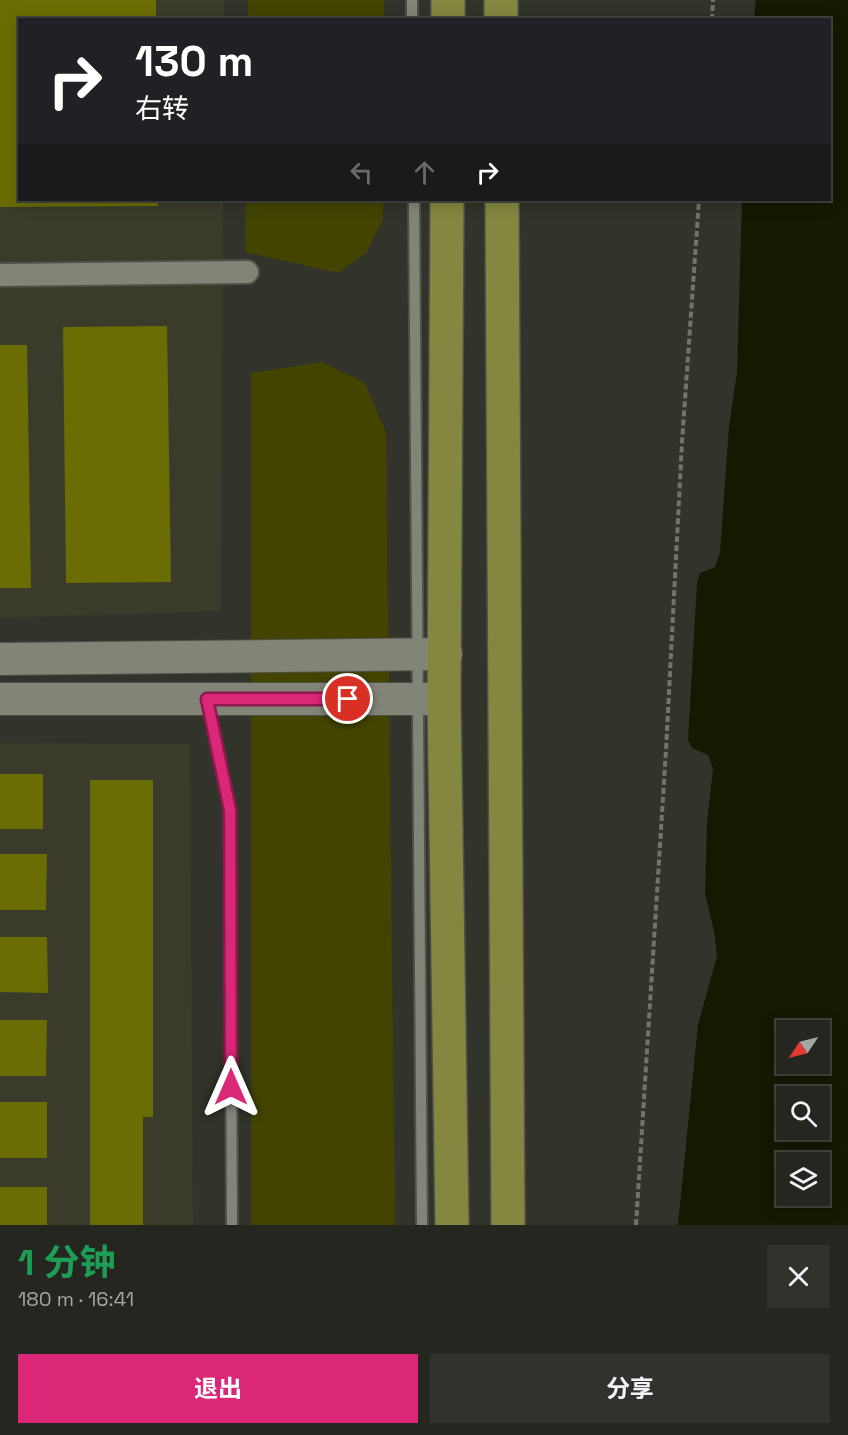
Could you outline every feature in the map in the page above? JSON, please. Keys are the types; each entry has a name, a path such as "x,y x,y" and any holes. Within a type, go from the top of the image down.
{"main road":[{"path":"448,0 448,18"},
{"path":"501,0 501,18"},
{"path":"447,201 431,699 452,1225"},
{"path":"502,201 508,1225"}],"street":[{"path":"0,275 247,272"},
{"path":"0,659 432,654"},
{"path":"0,699 431,699"}],"lane":[{"path":"412,0 412,18"},
{"path":"414,201 432,654"},
{"path":"207,699 230,810 232,1225"},
{"path":"422,1225 431,699"}],"path":[{"path":"712,18 713,0"},
{"path":"636,1225 666,750 682,442 699,201"}],"shaded area":[{"path":"0,0 224,0 224,18 18,18 18,201 223,201 221,611 0,618"},
{"path":"248,0 384,0 384,18 248,18"},
{"path":"756,0 848,0 848,1225 678,1225 698,1025 717,956 705,893 707,823 713,768 708,755 692,748 688,740 697,583 700,573 715,567 720,552 729,427 737,372 742,201 831,201 831,18 754,18"},
{"path":"246,201 383,201 383,219 367,252 338,273 245,252"},
{"path":"322,362 365,383 386,433 395,1225 251,1225 251,373"},
{"path":"0,743 190,744 193,1225 0,1225"}],"building":[{"path":"0,0 156,0 156,18 18,18 18,201 158,201 158,206 0,207"},
{"path":"167,326 171,582 66,583 63,327"},
{"path":"0,345 27,345 31,588 0,588"},
{"path":"0,774 43,774 43,829 0,829"},
{"path":"90,780 153,780 153,1117 143,1117 143,1225 90,1225"},
{"path":"0,854 47,854 46,910 0,910"},
{"path":"0,937 47,937 48,993 0,992"},
{"path":"0,1020 47,1020 46,1076 0,1076"},
{"path":"0,1102 47,1102 47,1158 0,1158"},
{"path":"0,1187 47,1187 47,1225 0,1225"}],"route":[{"path":"231,1087 230,810 207,699 348,699"}]}
